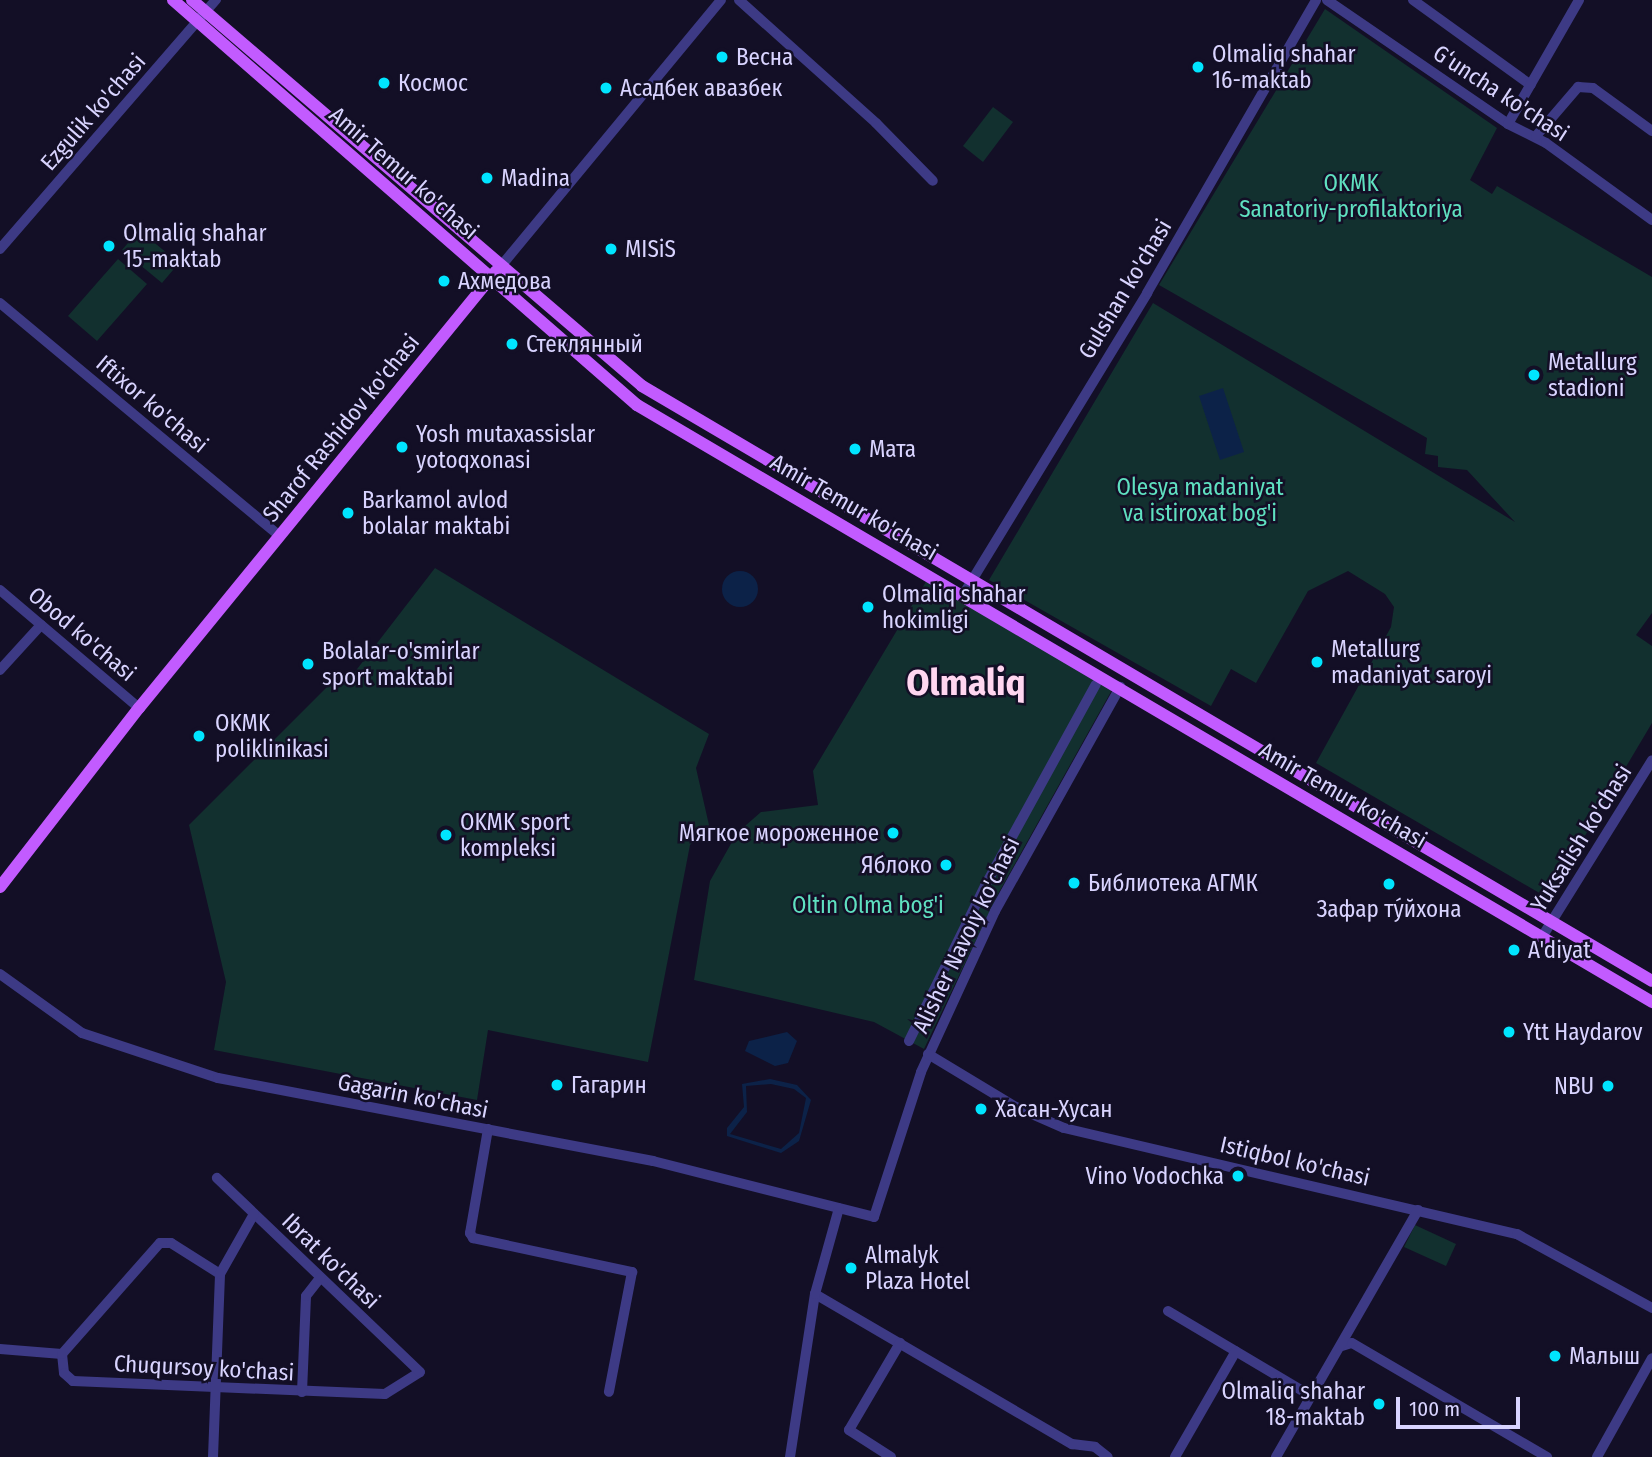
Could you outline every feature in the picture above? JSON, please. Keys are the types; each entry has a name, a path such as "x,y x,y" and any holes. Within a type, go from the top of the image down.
{"main road":[{"name":"Amir Temur ko'chasi","path":"173,0 201,16 642,386 972,582 1553,920 1652,981"},
{"name":"Amir Temur ko'chasi","path":"192,0 201,16 637,405 1652,1002"},
{"name":"Sharof Rashidov ko'chasi","path":"0,887 139,708 501,266"},
{"path":"1194,732 1204,717"},
{"path":"1332,812 1337,795"}],"street":[{"name":"Ezgulik ko'chasi","path":"0,249 216,0"},
{"name":"Sharof Rashidov ko'chasi","path":"501,266 721,0"},
{"path":"738,0 876,123 933,181"},
{"name":"Gulshan ko'chasi","path":"963,595 1147,293 1315,0"},
{"name":"G‘uncha ko'chasi","path":"1327,0 1508,124 1536,136 1652,220"},
{"path":"1413,0 1531,85"},
{"path":"1508,124 1579,0"},
{"path":"1536,136 1578,87 1592,89 1652,131"},
{"name":"Iftixor ko'chasi","path":"0,303 279,536"},
{"name":"Obod ko'chasi","path":"0,590 139,708"},
{"path":"0,670 41,625"},
{"path":"909,1041 985,886 1096,684"},
{"name":"Alisher Navoiy ko'chasi","path":"878,1213 928,1054 995,911 1120,687"},
{"name":"Yuksalish ko'chasi","path":"1542,937 1652,760"},
{"name":"Gagarin ko'chasi","path":"0,974 82,1033 218,1078 653,1161 838,1208 867,1219 878,1213"},
{"name":"Istiqbol ko'chasi","path":"928,1054 1016,1107 1064,1128 1517,1234 1652,1308"},
{"path":"488,1129 470,1233 473,1238 632,1272 609,1392"},
{"name":"Ibrat ko'chasi","path":"217,1178 420,1372"},
{"path":"790,1457 815,1294 838,1208"},
{"path":"1276,1457 1418,1210"},
{"path":"213,1457 220,1274 254,1214"},
{"path":"0,1349 62,1354 160,1243 171,1243 220,1274"},
{"path":"302,1392 306,1296 320,1278"},
{"path":"815,1294 1072,1444 1095,1447 1108,1457"},
{"path":"1168,1311 1311,1396"},
{"path":"891,1457 849,1430 900,1343"},
{"path":"1342,1346 1352,1343 1547,1457"},
{"path":"1175,1457 1236,1351"},
{"name":"Chuqursoy ko'chasi","path":"62,1354 64,1373 73,1381 384,1394 420,1372"},
{"path":"1597,1457 1652,1358"}],"green space":[{"path":"1325,9 1497,128 1470,180 1492,194 1497,186 1652,277 1652,613 1636,635 1652,646 1652,723 1548,898 1316,763 1391,627 1394,607 1385,594 1348,571 1308,591 1256,683 1231,669 1211,706 989,580 1153,303 1515,522 1467,470 1438,467 1438,456 1425,454 1427,438 1159,285"},
{"path":"993,107 1013,122 983,162 963,146"},
{"path":"139,230 179,263 162,283 122,250"},
{"path":"118,259 147,284 97,341 68,316"},
{"name":"OKMK sport kompleksi","path":"435,568 709,734 696,768 709,825 690,845 648,1062 488,1030 477,1100 214,1050 226,982 189,825 330,684 354,673"},
{"name":"Oltin Olma bog'i","path":"927,580 1113,688 998,894 924,1049 874,1022 694,980 710,881 737,833 761,812 818,805 813,771"},
{"path":"1415,1225 1456,1244 1446,1266 1404,1247"}],"water":[{"path":"1223,388 1244,452 1220,460 1199,396"},
{"path":"740,571 753,576 758,589 753,602 740,607 727,602 722,589 727,576"},
{"path":"787,1032 797,1041 788,1063 775,1066 745,1051 749,1041"},
{"path":"770,1079 797,1085 811,1100 799,1141 781,1153 727,1136 727,1128 744,1107 742,1084","holes":["771,1084 794,1089 806,1098 799,1133 781,1149 730,1134 747,1112 746,1086"]}],"place":[{"name":"Весна","path":"722,57"},
{"name":"Olmaliq shahar 16-maktab","path":"1198,67"},
{"name":"Космос","path":"384,83"},
{"name":"Асадбек авазбек","path":"606,88"},
{"name":"Madina","path":"487,178"},
{"name":"Olmaliq shahar 15-maktab","path":"109,246"},
{"name":"MISiS","path":"611,249"},
{"name":"Ахмедова","path":"444,281"},
{"name":"Стеклянный","path":"512,344"},
{"name":"Metallurg stadioni","path":"1534,375"},
{"name":"Yosh mutaxassislar yotoqxonasi","path":"402,447"},
{"name":"Мата","path":"855,449"},
{"name":"Barkamol avlod bolalar maktabi","path":"348,513"},
{"name":"Olmaliq shahar hokimligi","path":"868,607"},
{"name":"Metallurg madaniyat saroyi","path":"1317,662"},
{"name":"Bolalar-o'smirlar sport maktabi","path":"308,664"},
{"name":"OKMK poliklinikasi","path":"199,736"},
{"name":"Мягкое мороженное","path":"893,833"},
{"name":"OKMK sport kompleksi","path":"446,835"},
{"name":"Яблоко","path":"946,865"},
{"name":"Библиотека АГМК","path":"1074,883"},
{"name":"Зафар тýйхона","path":"1389,884"},
{"name":"A'diyat","path":"1514,950"},
{"name":"Ytt Haydarov","path":"1509,1032"},
{"name":"Гагарин","path":"557,1085"},
{"name":"NBU","path":"1608,1086"},
{"name":"Хасан-Хусан","path":"981,1109"},
{"name":"Vino Vodochka","path":"1238,1176"},
{"name":"Almalyk Plaza Hotel","path":"851,1268"},
{"name":"Малыш","path":"1555,1356"},
{"name":"Olmaliq shahar 18-maktab","path":"1379,1404"}],"district":[{"name":"Olmaliq","path":"966,683"}],"park label":[{"name":"OKMK Sanatoriy-profilaktoriya","path":"1351,196"},
{"name":"Olesya madaniyat va istiroxat bog'i","path":"1200,500"}]}
